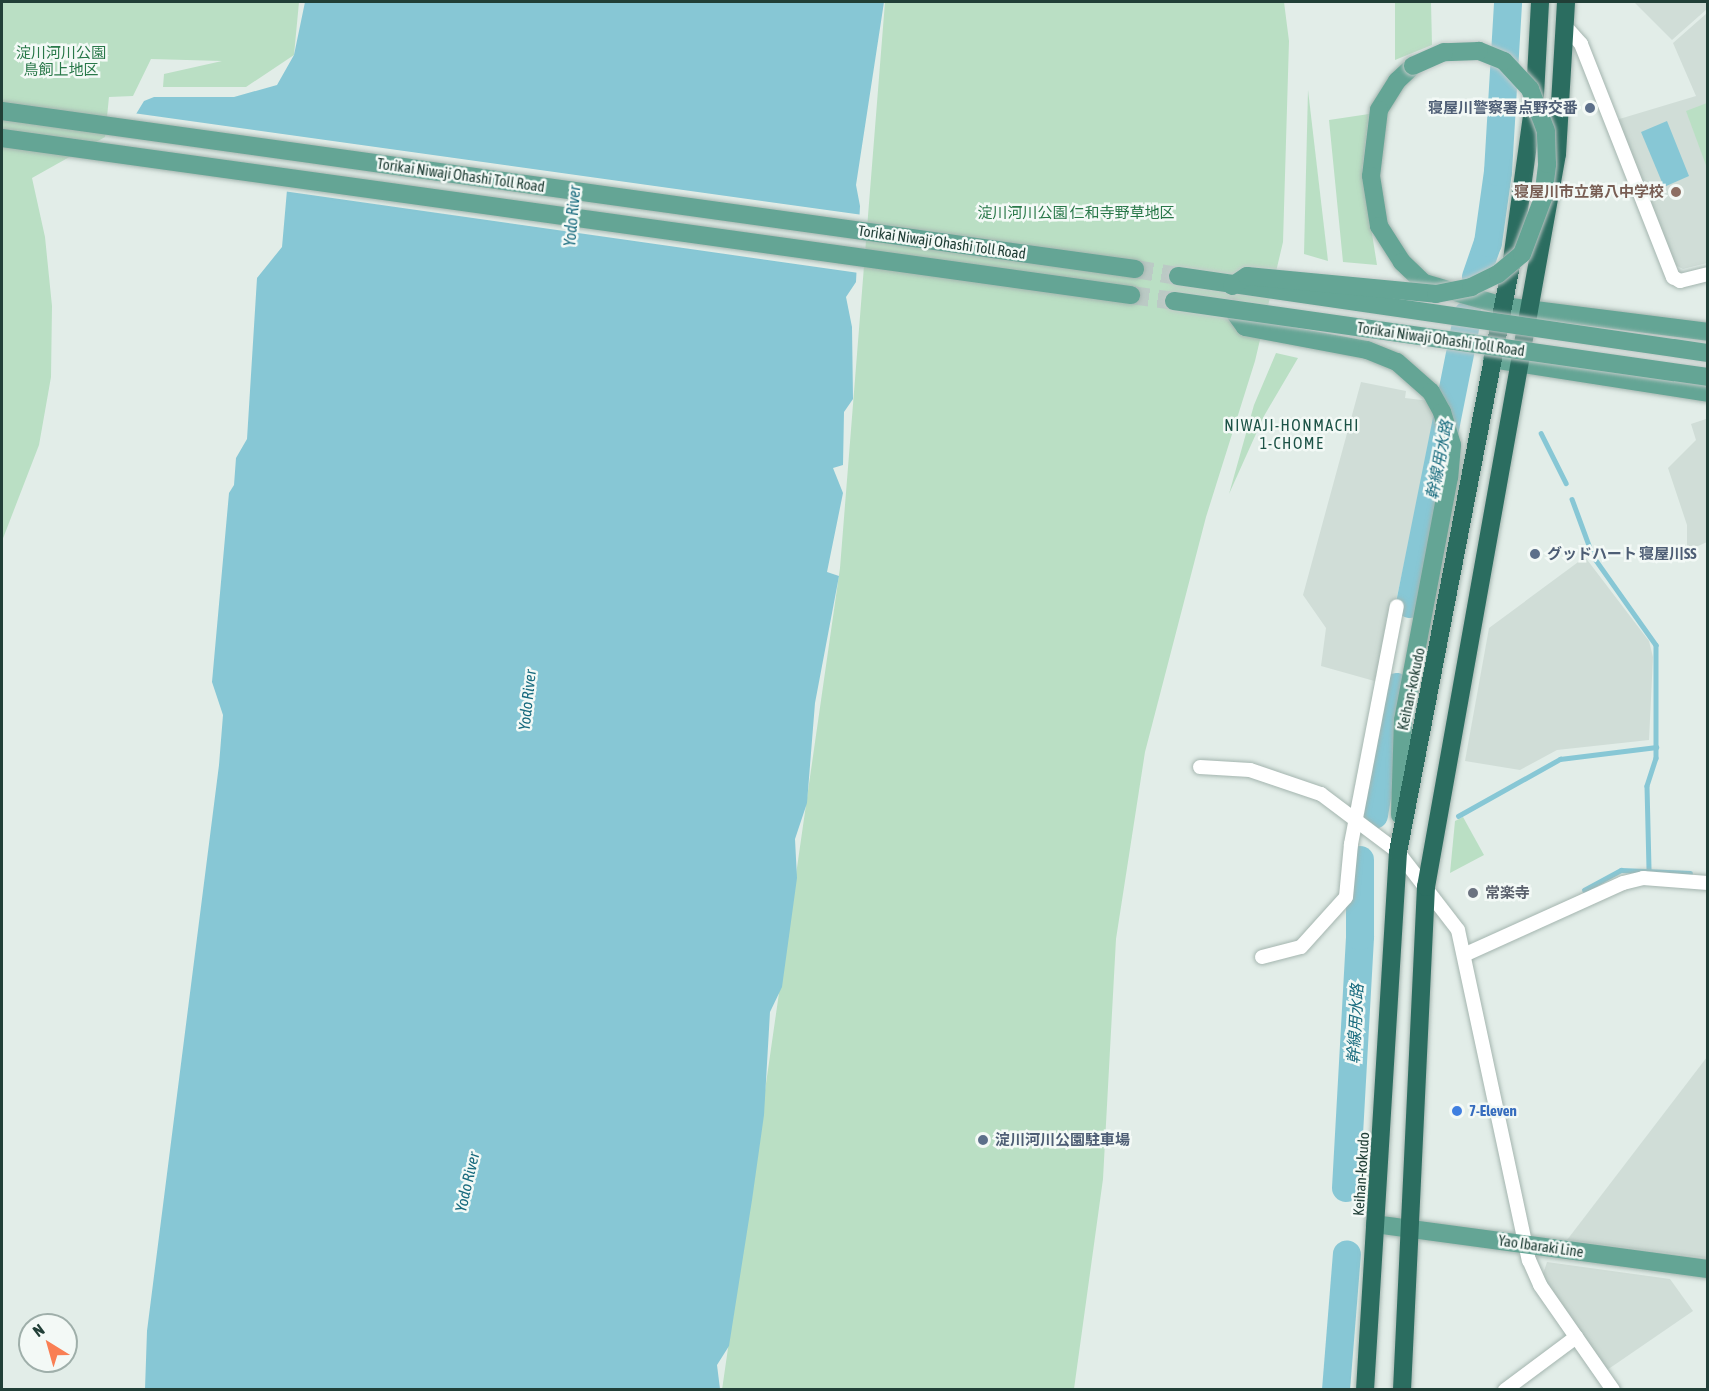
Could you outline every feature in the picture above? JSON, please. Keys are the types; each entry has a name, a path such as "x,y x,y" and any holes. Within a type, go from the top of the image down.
{"highway":[{"name":"Keihan-kokudo","path":"1365,1389 1398,852 1526,176 1540,2"},
{"path":"1402,1389 1426,887 1522,364 1557,154 1566,2"}],"main road":[{"path":"1232,286 1247,276 1436,294 1489,279 1522,254 1543,198 1547,164 1546,131 1530,89 1504,61 1479,51 1444,52 1413,66 1397,81 1380,110 1371,176 1379,225 1402,262 1424,283 1503,306 1707,332"},
{"name":"Torikai Niwaji Ohashi Toll Road","path":"2,111 1135,269"},
{"name":"Torikai Niwaji Ohashi Toll Road","path":"2,138 1131,295"},
{"name":"Torikai Niwaji Ohashi Toll Road","path":"1178,276 1232,286 1707,353"},
{"name":"Torikai Niwaji Ohashi Toll Road","path":"1174,301 1707,377"},
{"path":"1232,309 1245,327 1367,350 1414,375 1442,412 1452,445 1449,477 1403,720 1398,852"},
{"path":"1492,359 1707,393"},
{"name":"Yao Ibaraki Line","path":"1375,1224 1707,1269"}],"street":[{"path":"1565,26 1581,44 1673,277 1680,281 1707,274"},
{"path":"1262,957 1301,947 1346,897 1357,817 1391,648 1397,606"},
{"path":"1391,648 1415,651"},
{"path":"1200,767 1250,770 1287,780 1321,795 1357,817 1398,852 1458,930 1466,954 1526,1243 1540,1285 1613,1389"},
{"path":"1466,954 1623,883 1643,878 1707,883"},
{"path":"1505,1389 1576,1337"}],"shaded area":[{"path":"1634,2 1707,2 1707,9 1672,40"},
{"name":"寝屋川市立第八中学校","path":"1707,13 1707,263 1683,269 1673,264 1616,120 1696,96 1673,43"},
{"path":"1361,382 1406,391 1405,398 1430,401 1438,412 1378,682 1321,666 1326,628 1303,595"},
{"path":"1706,419 1707,542 1687,551 1687,525 1668,468 1696,440 1691,424"},
{"path":"1585,557 1649,641 1653,657 1649,740 1557,750 1520,770 1465,761 1489,628"},
{"path":"1707,1057 1707,1258 1567,1240"},
{"path":"1547,1262 1670,1279 1693,1311 1607,1370 1542,1277"}],"green space":[{"name":"淀川河川公園 鳥飼上地区","path":"2,2 299,2 294,55 246,87 163,87 164,74 222,61 151,59 133,96 109,97 105,137 32,178 45,237 52,306 51,377 39,445 2,541"},
{"name":"淀川河川公園 仁和寺野草地区","path":"885,2 1284,2 1289,41 1283,242 1255,361 1206,517 1145,752 1116,939 1103,1179 1074,1389 722,1390 840,568"},
{"path":"1395,2 1431,2 1432,45 1395,60"},
{"path":"1308,90 1328,261 1304,254"},
{"path":"1707,103 1707,168 1686,111"},
{"path":"1369,114 1362,171 1377,265 1343,262 1329,120"},
{"path":"1276,353 1298,358 1264,416 1229,494 1254,405"},
{"path":"1463,817 1484,855 1450,873 1455,821"}],"water":[{"name":"Yodo River","path":"305,2 884,2 856,185 860,206 856,282 846,297 852,327 853,399 844,412 843,465 833,468 843,493 827,572 839,576 815,703 807,803 795,839 797,878 782,987 770,1012 764,1115 752,1200 729,1346 717,1365 720,1389 145,1389 147,1331 219,765 223,715 212,682 229,493 234,485 236,458 247,439 257,278 282,247 289,167 122,137 144,101 154,97 234,97 277,85 294,55"},
{"path":"1667,121 1689,176 1664,187 1641,132"}],"pier":[{"path":"133,113 863,215 859,273 283,191 286,169 121,140"}],"waterway":[{"name":"幹線用水路","path":"1476,277 1488,243 1498,172 1508,2"},
{"name":"幹線用水路","path":"1410,604 1468,315"},
{"path":"1541,433 1566,483"},
{"path":"1572,499 1593,556 1656,645 1656,758 1647,786 1649,869"},
{"name":"幹線用水路","path":"1374,815 1396,687"},
{"path":"1458,816 1560,759 1656,747"},
{"name":"幹線用水路","path":"1346,1188 1360,936 1360,860"},
{"path":"1584,890 1621,870 1690,873"},
{"name":"幹線用水路","path":"1336,1390 1347,1254"}],"tunnel":[{"path":"1135,269 1178,276"},
{"path":"1131,295 1174,301"}],"place":[{"name":"寝屋川警察署点野交番","path":"1590,108"},
{"name":"寝屋川市立第八中学校","path":"1676,192"},
{"name":"グッドハート 寝屋川SS","path":"1535,554"},
{"name":"常楽寺","path":"1473,893"},
{"name":"7-Eleven","path":"1457,1111"},
{"name":"淀川河川公園駐車場","path":"983,1140"}],"district":[{"name":"NIWAJI-HONMACHI 1-CHOME","path":"1292,434"}]}
